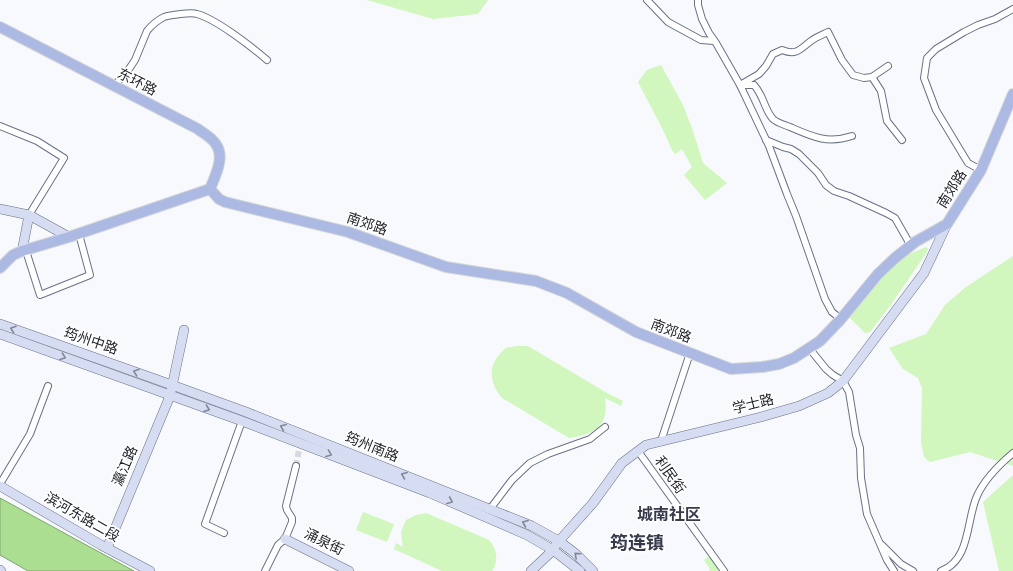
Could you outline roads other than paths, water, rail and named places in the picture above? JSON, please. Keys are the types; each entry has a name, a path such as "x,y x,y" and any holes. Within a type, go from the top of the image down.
{"main road":[{"name":"东环路","path":"0,27 198,129 215,143 219,149 220,161 210,189"},
{"name":"南郊路","path":"210,189 219,199 225,202 348,232 446,267 536,281 568,293 636,332 731,369 762,367 779,364 794,358 820,340 841,319 878,274 910,246 947,224 981,170 1013,94"},
{"path":"0,268 12,255 22,251 210,189"},
{"path":"0,209 29,215 74,235"},
{"path":"22,251 29,215"},
{"name":"学士路","path":"531,571 553,550 559,541 593,503 622,463 646,445 761,417 799,406 828,393 843,381 924,273 947,224"},
{"name":"筠州中路","path":"0,324 172,385"},
{"name":"瀛江路","path":"107,548 170,396 184,330"},
{"name":"筠州中路","path":"0,334 170,396"},
{"name":"筠州南路","path":"172,385 246,412 532,526 559,541 576,554 593,571"},
{"name":"筠州南路","path":"170,396 242,421 300,447 430,493 527,535 553,550 580,571"},
{"name":"滨河东路二段","path":"0,485 107,548 150,571"},
{"name":"涌泉街","path":"285,539 350,571"}],"street":[{"path":"647,0 668,22 701,40 714,41"},
{"path":"698,0 702,19 740,85 766,140 796,216 825,299 832,312 841,319"},
{"path":"981,170 968,163 936,110 924,78 927,58 936,49 964,32 995,19 1013,9"},
{"path":"114,86 127,72 135,60 147,31 164,17 196,14 211,20 255,49 267,60"},
{"path":"740,85 759,74 773,54 782,50 789,53 798,51 811,41 828,32 842,60 853,75 864,78 872,77 888,66"},
{"path":"872,77 881,91 888,121 902,140"},
{"path":"740,85 754,85 760,91 768,112 774,121 812,137 839,140 852,136"},
{"path":"0,126 37,142 64,158 29,215"},
{"path":"766,140 783,147 791,148 799,154 818,173 826,185 834,191 886,212 895,218 910,246"},
{"path":"22,251 27,254 40,295 90,275 74,235"},
{"path":"809,348 826,369 843,381 849,394 856,435 860,448 861,478 867,514 878,541 894,571"},
{"path":"661,441 690,353"},
{"path":"0,485 30,434 48,386"},
{"path":"224,533 205,524 242,421"},
{"path":"490,509 512,480 530,463 548,454 590,439 605,427"},
{"name":"利民街","path":"638,451 724,571"},
{"path":"941,571 957,561 969,530 977,496 991,475 1013,453"},
{"path":"264,571 278,545 285,539 292,522 292,518 286,506 296,466"},
{"path":"878,541 901,564 913,571"}],"tunnel":[{"path":"296,466 299,450"}],"district":[{"name":"城南社区","path":"669,514"},
{"name":"筠连镇","path":"637,543"}]}
